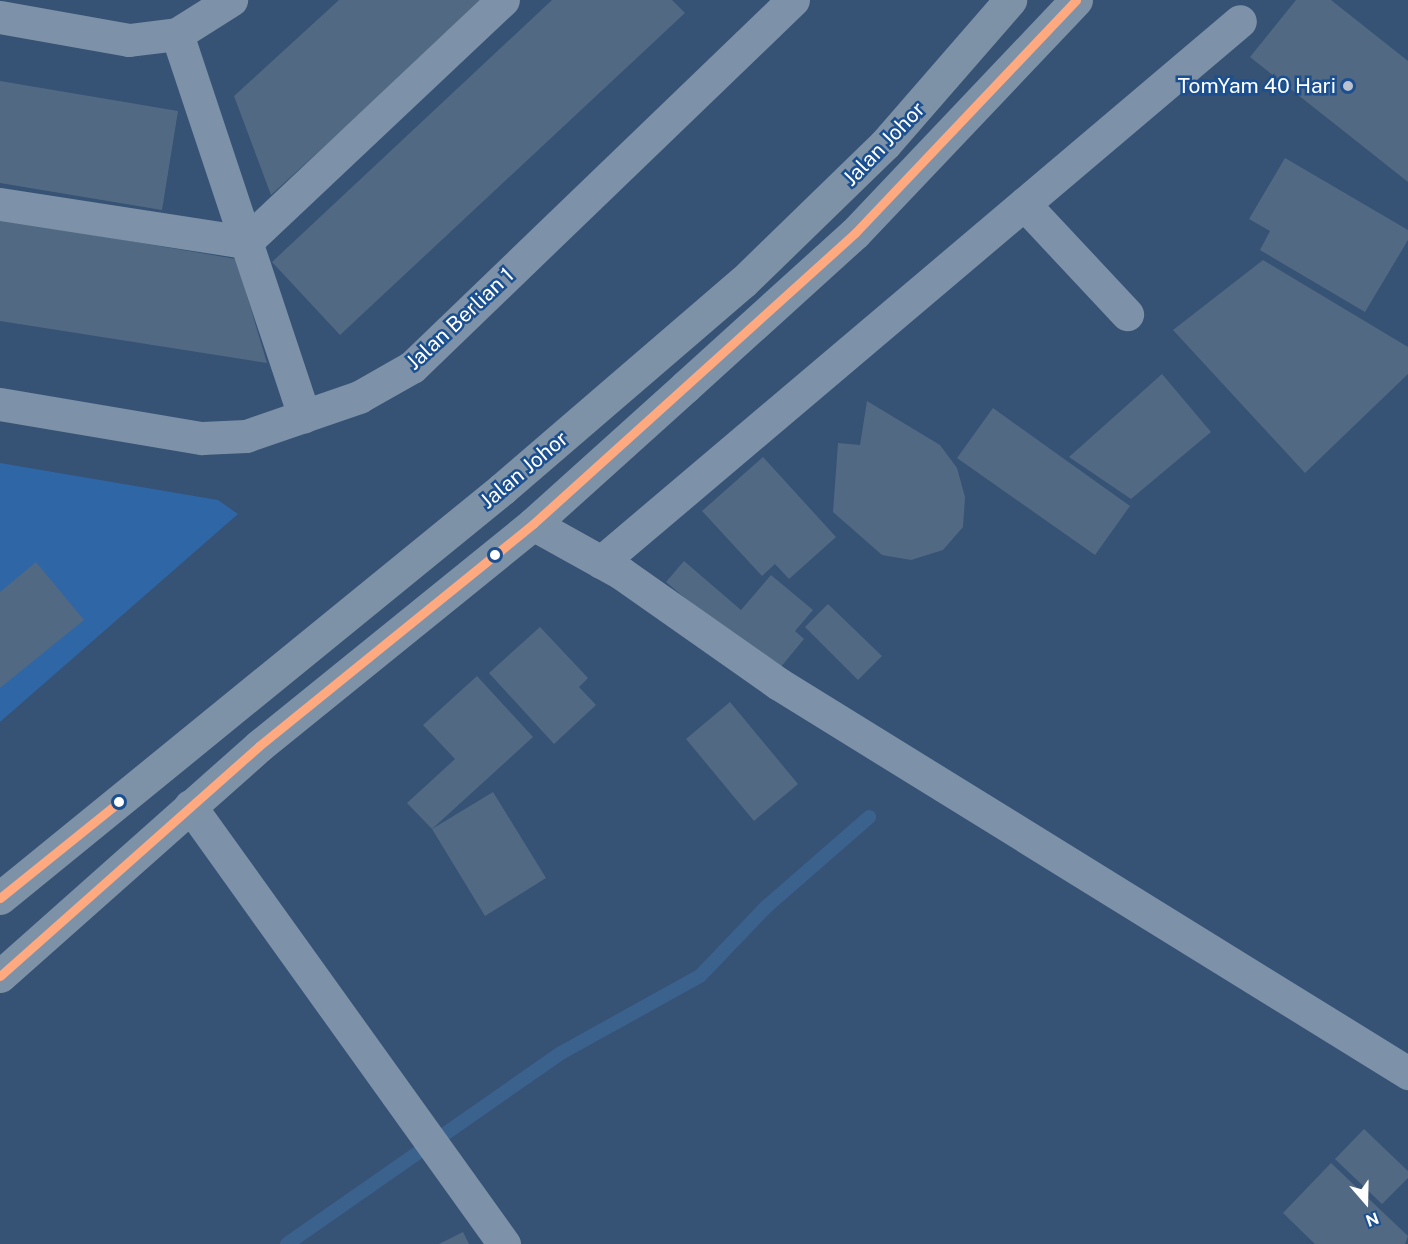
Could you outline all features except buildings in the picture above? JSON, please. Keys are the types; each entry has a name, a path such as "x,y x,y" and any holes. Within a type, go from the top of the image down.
{"highway":[{"name":"Jalan Johor","path":"0,898 502,489 726,297 885,144 1010,0"},
{"name":"Jalan Johor","path":"0,976 190,806 533,524 855,233 1067,10 1090,0"}],"street":[{"path":"0,17 129,40 177,34 231,0"},
{"path":"246,242 503,0"},
{"name":"Jalan Berlian 1","path":"0,404 202,438 246,436 359,397 412,367 793,0"},
{"path":"602,562 1240,21"},
{"path":"177,34 304,416"},
{"path":"0,204 246,242"},
{"path":"1024,204 1127,314"},
{"path":"533,524 602,562 779,684 1408,1073"},
{"path":"190,806 504,1244"}],"shaded area":[{"path":"0,463 218,500 238,514 0,722"}],"waterway":[{"path":"287,1244 561,1053 700,976 766,907 869,817"}],"transit line":[{"path":"0,976 259,746 533,524 855,233 1076,0"},
{"path":"0,898 119,802"}],"place":[{"name":"TomYam 40 Hari","path":"1348,86"}]}
